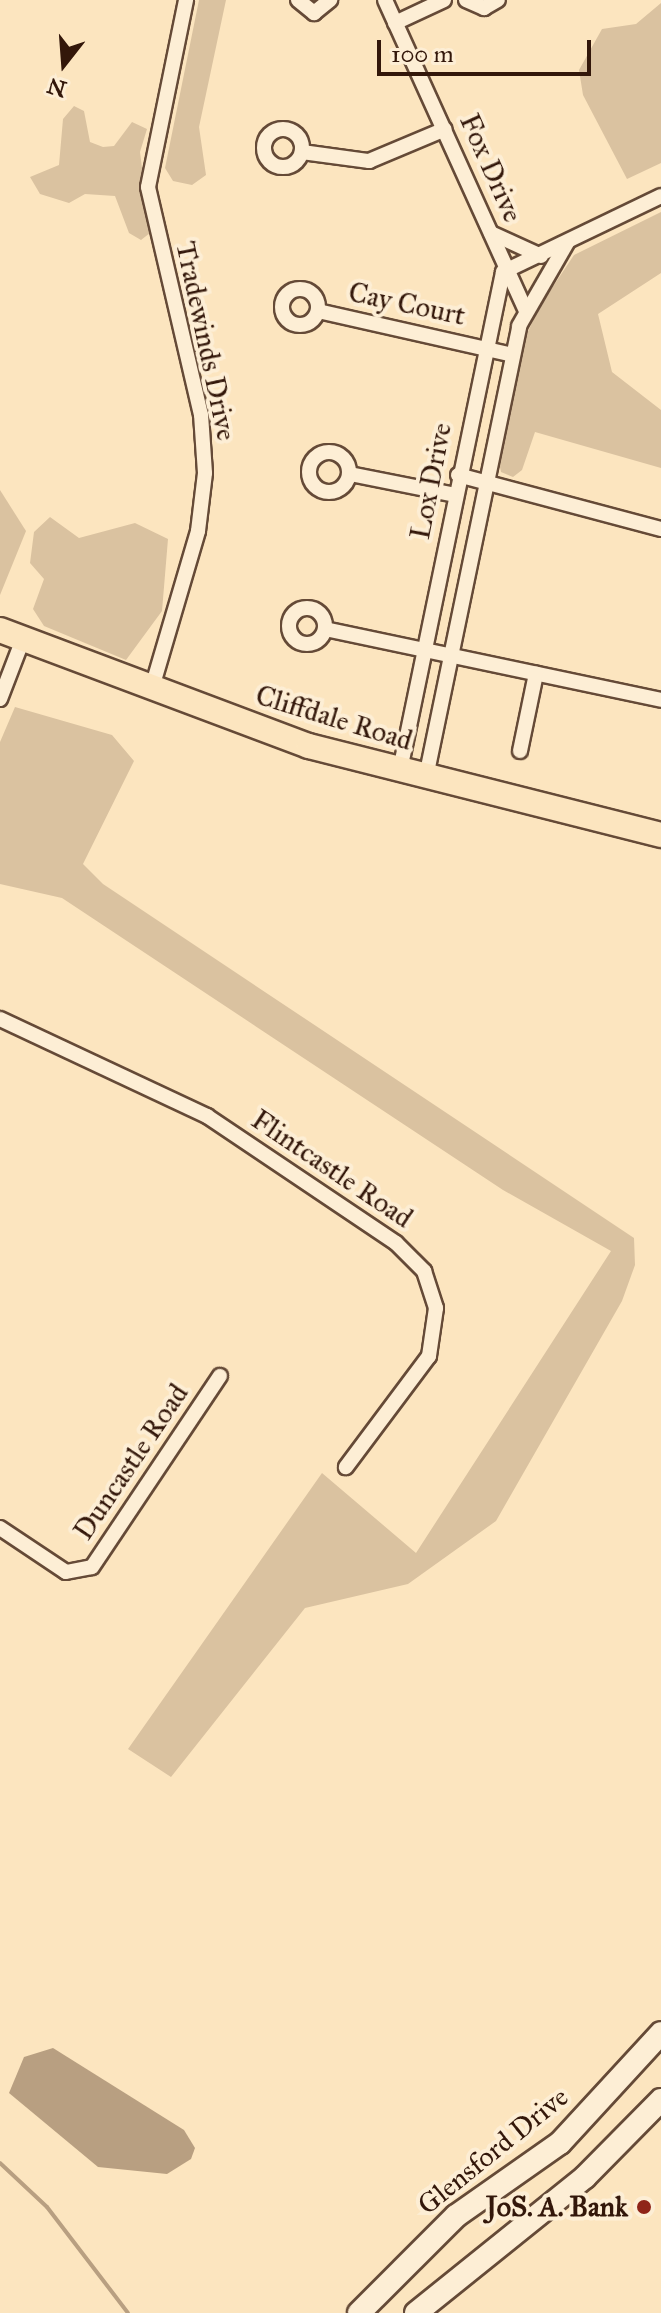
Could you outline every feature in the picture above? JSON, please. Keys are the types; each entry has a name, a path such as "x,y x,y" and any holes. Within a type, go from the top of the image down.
{"main road":[{"name":"Cliffdale Road","path":"11,635 151,691 400,770 661,835"},
{"name":"Glensford Drive","path":"359,2313 456,2216 560,2143 661,2033"},
{"path":"416,2313 585,2177 661,2100"}],"street":[{"name":"Tradewinds Drive","path":"151,691 198,531 205,473 201,415 148,187 186,0"},
{"path":"298,0 314,13 330,0"},
{"name":"Fox Drive","path":"385,0 491,233 503,272 526,311"},
{"path":"395,23 444,0"},
{"path":"466,0 484,8 498,0"},
{"path":"302,152 369,161 445,129"},
{"path":"503,272 661,196"},
{"path":"491,233 541,256"},
{"name":"Lox Drive","path":"426,777 513,355 526,311 567,243"},
{"name":"Lox Drive","path":"400,770 458,475 503,272"},
{"name":"Cay Court","path":"318,311 513,355"},
{"path":"350,474 455,495"},
{"path":"458,475 661,529"},
{"path":"325,629 661,700"},
{"path":"0,699 11,635"},
{"path":"520,751 536,674"},
{"name":"Flintcastle Road","path":"0,1019 207,1116 396,1243 424,1271 436,1308 429,1356 346,1467"},
{"name":"Duncastle Road","path":"0,1528 66,1572 92,1567 220,1376"}],"shaded area":[{"path":"199,0 226,0 199,127 206,175 192,185 173,181 165,168"},
{"path":"661,3 661,163 627,179 583,95 579,70 602,29 636,24"},
{"path":"74,106 84,111 90,142 103,147 114,146 132,122 147,129 140,152 150,233 141,240 129,233 115,196 85,194 69,203 40,194 30,177 59,165 63,119"},
{"path":"661,212 661,273 598,314 612,372 661,410 661,468 535,432 522,470 513,477 501,472 497,453 524,340 540,306 574,255"},
{"path":"0,490 26,531 0,595"},
{"path":"50,517 79,538 135,523 168,539 162,611 126,660 44,626 33,609 44,579 30,563 34,532"},
{"path":"15,707 112,735 134,761 83,864 103,884 634,1238 635,1265 622,1301 496,1521 408,1584 305,1608 171,1777 128,1749 322,1473 416,1553 611,1251 503,1190 62,898 0,884 0,742"},
{"path":"53,2048 184,2130 195,2148 191,2159 167,2174 98,2167 9,2093 24,2057"}],"waterway":[{"path":"0,2163 47,2207 128,2313"}],"place":[{"name":"JoS. A. Bank","path":"644,2207"}]}
